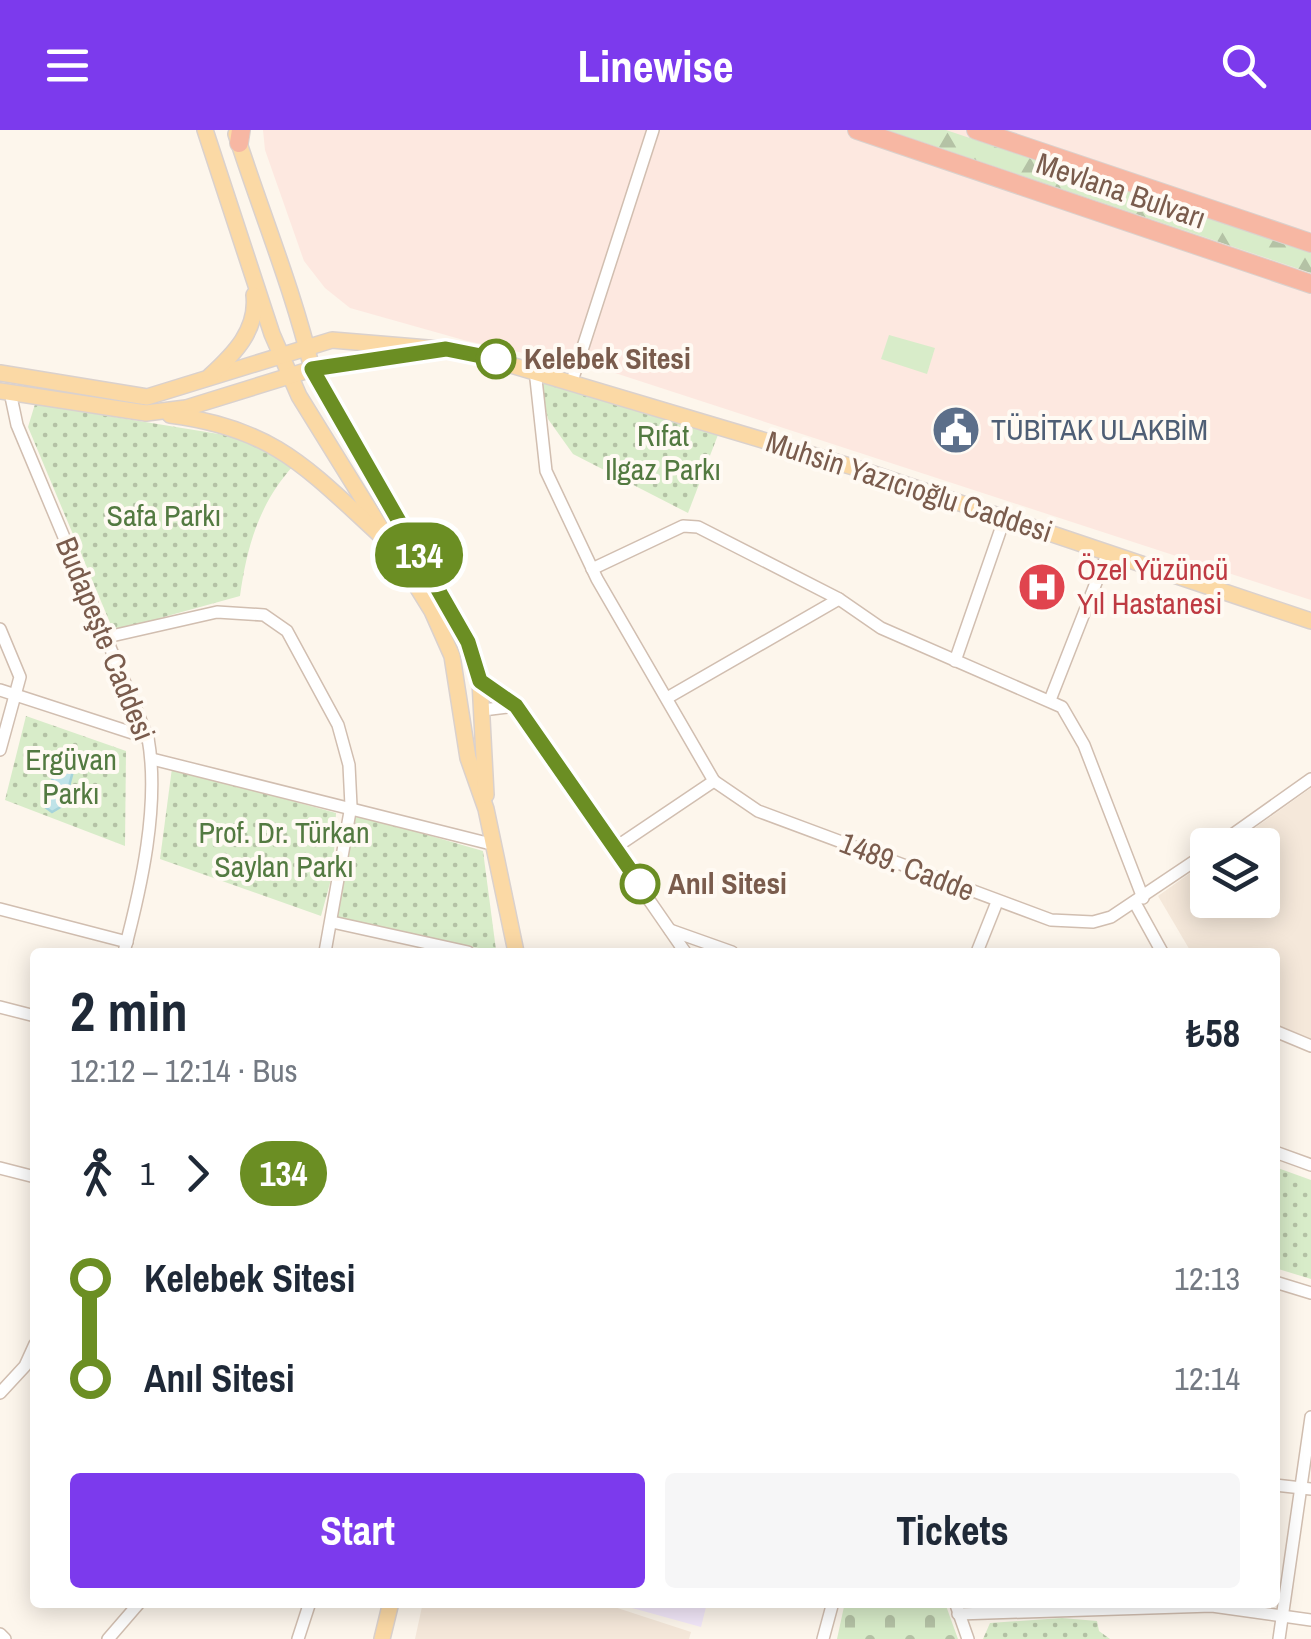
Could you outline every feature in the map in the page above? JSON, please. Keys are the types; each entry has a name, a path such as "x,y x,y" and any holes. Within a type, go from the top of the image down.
{"highway":[{"name":"Mevlana Bulvarı","path":"857,130 1311,284"},
{"name":"Mevlana Bulvarı","path":"976,130 1311,243"}],"main road":[{"path":"204,130 290,377 432,610 452,656 468,758 486,809 515,948"},
{"path":"238,134 312,369 468,642 484,710 486,809"},
{"path":"204,382 238,349 251,325 255,306 252,271"},
{"name":"Muhsin Yazıcıoğlu Caddesi","path":"0,374 147,397 332,340 446,349 572,381 1005,517 1311,621"},
{"name":"Muhsin Yazıcıoğlu Caddesi","path":"5,392 146,412 186,408 312,369 446,349"},
{"path":"146,412 199,419 277,446 305,465 392,546"},
{"path":"456,688 480,681"},
{"path":"460,713 484,710"},
{"path":"382,1639 390,1608"}],"street":[{"path":"572,381 653,130"},
{"path":"535,370 546,472 592,569 714,781 616,847"},
{"name":"Budapeşte Caddesi","path":"5,392 148,738 152,759 146,836 126,947"},
{"path":"955,661 1005,517"},
{"path":"592,569 683,526 698,527 839,599 881,628 1062,707 1074,723 1160,948"},
{"path":"1050,700 1108,552"},
{"path":"668,698 839,599"},
{"path":"108,637 217,612 264,615 288,631 346,746 351,806 326,948"},
{"path":"0,630 20,677 0,750"},
{"path":"480,681 516,706 683,948"},
{"path":"0,690 148,738"},
{"path":"484,710 516,706"},
{"path":"152,759 351,806 495,846"},
{"path":"1242,828 1311,779"},
{"name":"1489. Cadde","path":"714,781 758,810 997,902 1071,923 1111,916 1190,865"},
{"path":"980,948 997,902"},
{"path":"0,908 126,947"},
{"path":"332,922 450,948"},
{"path":"670,930 721,948"},
{"path":"0,1007 30,1015"},
{"path":"1280,1033 1311,1046"},
{"path":"1280,1154 1311,1165"},
{"path":"0,1168 30,1175"},
{"path":"1280,1284 1311,1293"},
{"path":"0,1393 30,1355"},
{"path":"1278,1639 1306,1489 1311,1417"},
{"path":"1280,1486 1306,1489"},
{"path":"108,1639 135,1608"},
{"path":"298,1639 308,1608"},
{"path":"824,1639 831,1608"},
{"path":"956,1608 968,1639"},
{"path":"1233,1608 1311,1620"}],"shaded area":[{"path":"263,130 1311,130 1311,600 612,372 467,341 350,308 325,288 304,261 265,150"},
{"path":"1311,788 1311,1040 1280,1026 1280,948 1189,948 1158,896 1190,873 1190,918 1280,918 1280,828 1255,828"},
{"path":"422,1608 617,1608 691,1632 689,1639 415,1639"},
{"path":"632,1608 706,1608 701,1627"}],"green space":[{"path":"887,130 946,130 1311,253 1311,273"},
{"path":"889,335 935,348 927,374 881,359"},
{"name":"Rıfat Ilgaz Parkı","path":"535,370 721,427 688,513 573,454 548,419"},
{"name":"Safa Parkı","path":"35,404 231,436 289,462 293,466 271,495 256,527 240,596 160,618 160,624 116,637 28,427"},
{"name":"Ergüvan Parkı","path":"26,716 126,751 125,846 5,800"},
{"name":"Prof. Dr. Türkan Saylan Parkı","path":"172,768 336,813 333,872 321,916 160,859"},
{"path":"352,813 483,851 496,948 421,941 336,921"},
{"path":"1280,1169 1311,1180 1311,1279 1280,1270"},
{"path":"844,1608 947,1608 958,1639 837,1639"},
{"path":"1062,1618 1097,1621 1099,1631 1110,1639 983,1639 990,1623"}],"water":[{"path":"54,756 76,760 64,805 52,812 45,807 46,789 53,783 50,765"}],"bus line":[{"name":"134","path":"496,359 446,349 312,369 370,463 468,642 480,681 516,706 640,884"}],"place":[{"name":"Kelebek Sitesi","path":"496,359"},
{"name":"TÜBİTAK ULAKBİM","path":"956,430"},
{"name":"Özel Yüzüncü Yıl Hastanesi","path":"1042,587"},
{"name":"Anıl Sitesi","path":"640,884"}]}
